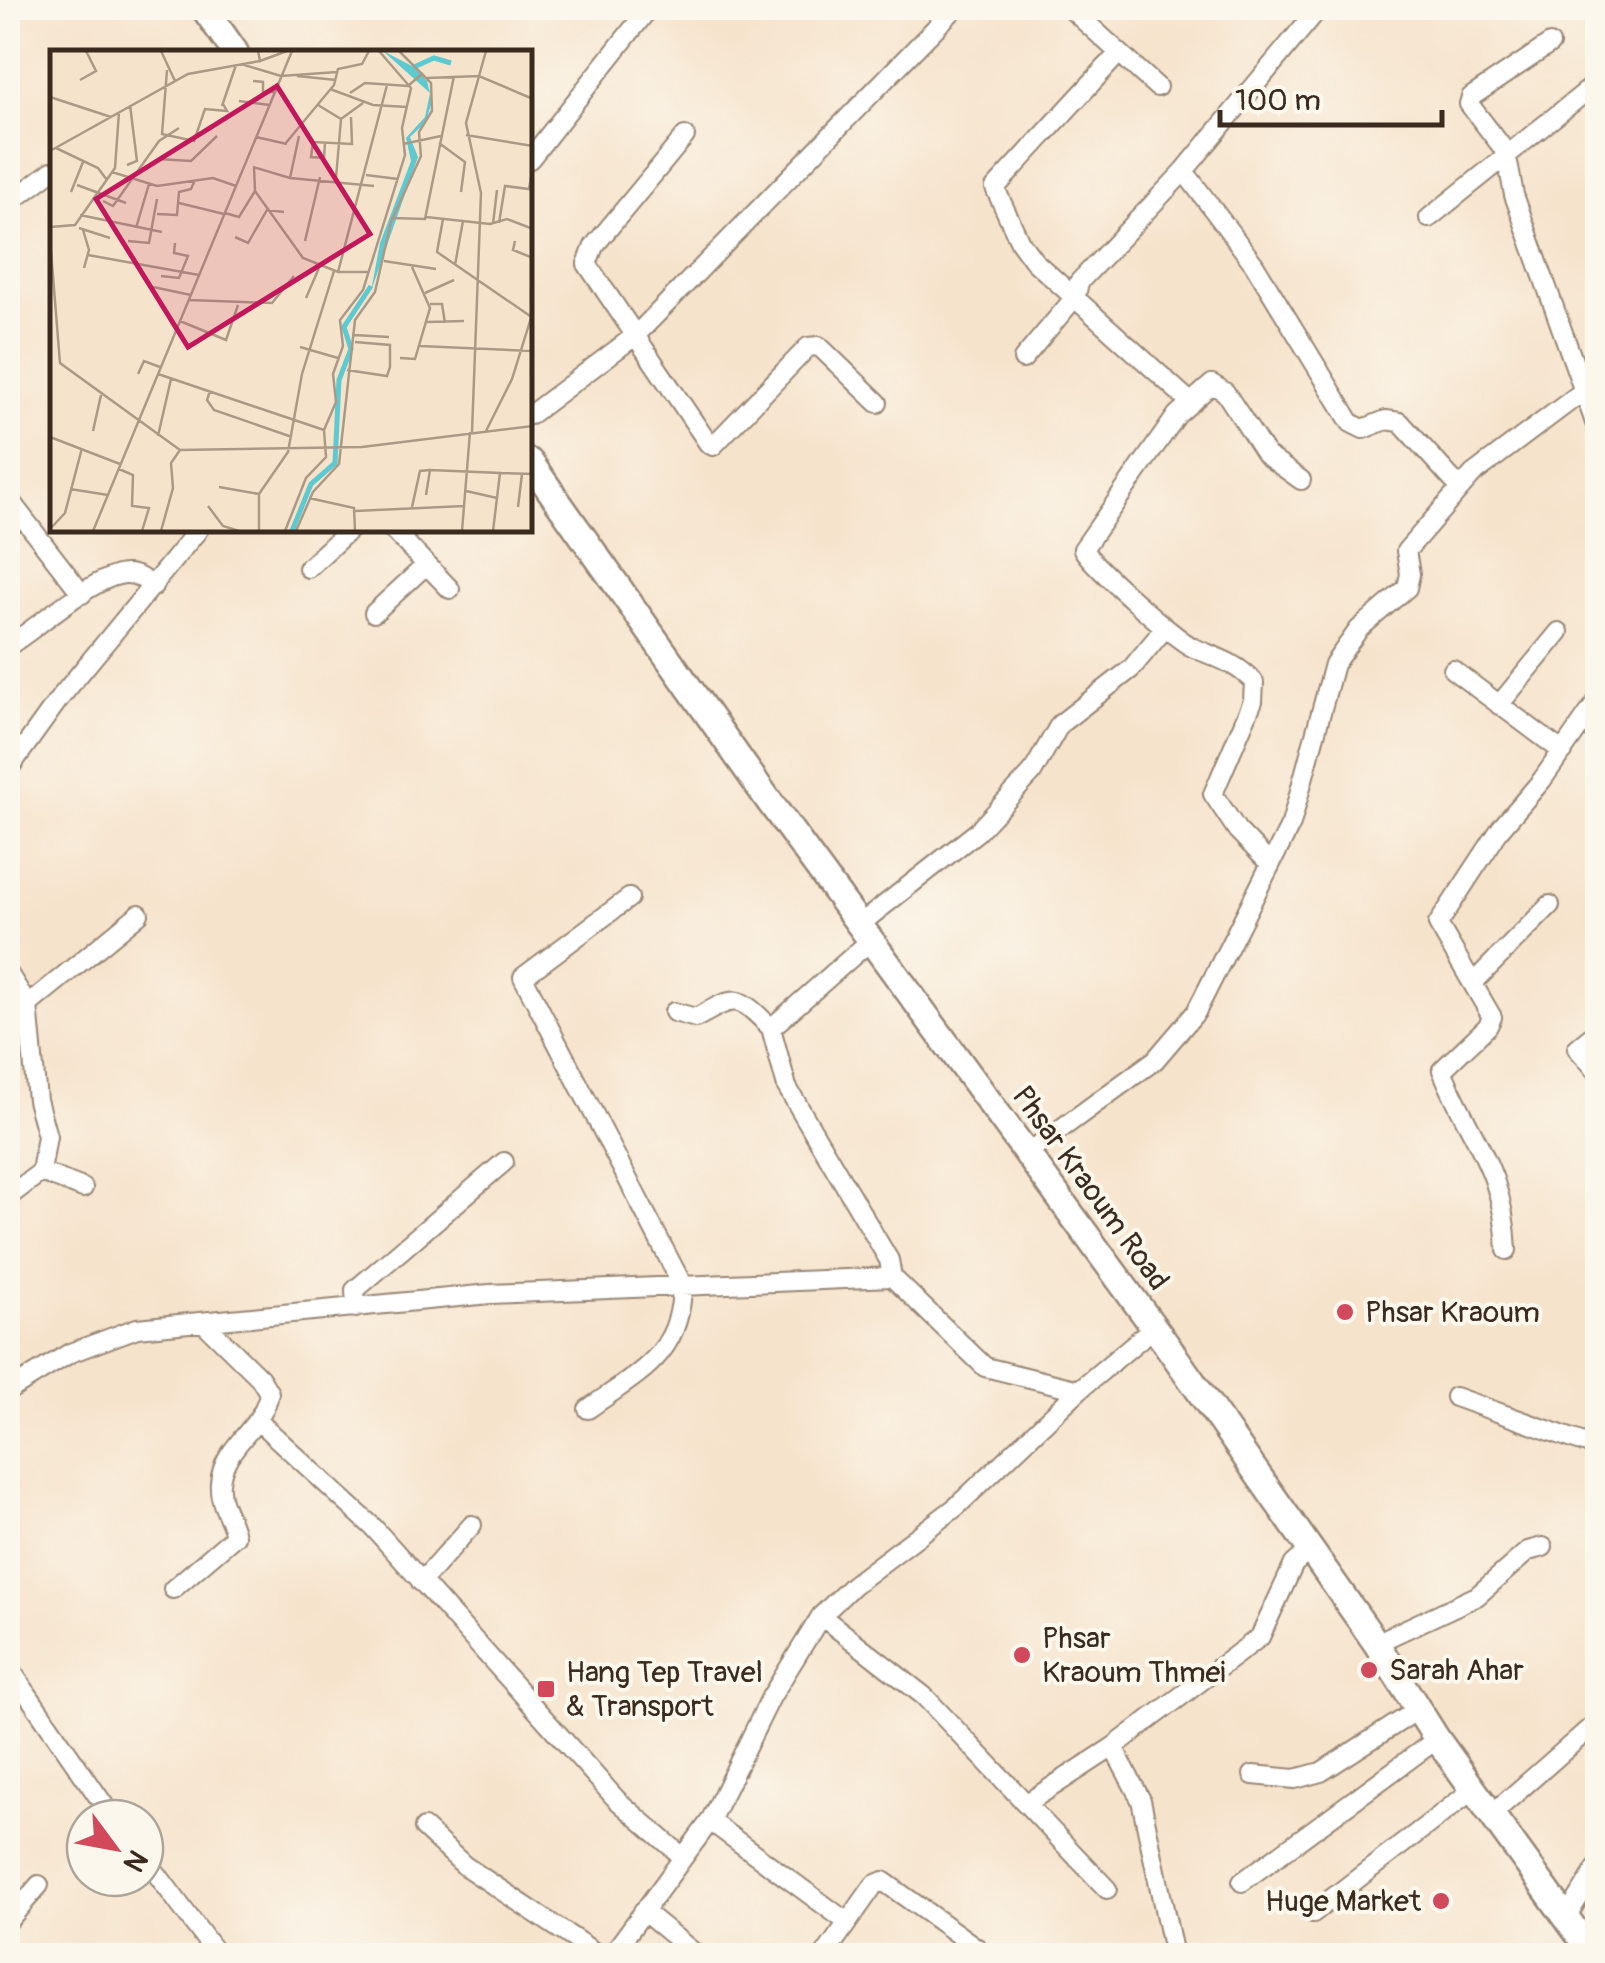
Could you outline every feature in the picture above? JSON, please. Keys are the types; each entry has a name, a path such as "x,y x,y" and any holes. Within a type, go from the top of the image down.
{"main road":[{"path":"204,8 234,50"},
{"name":"Phsar Kraoum Road","path":"532,465 1312,1550 1438,1739 1594,1956"}],"street":[{"path":"532,413 636,335 955,8"},
{"path":"1070,8 1158,87"},
{"path":"1023,360 1076,296 1079,282 1184,171 1319,8"},
{"path":"532,155 642,16"},
{"path":"1550,44 1472,96 1469,104 1506,152 1514,196 1591,386 1598,431"},
{"path":"1119,53 995,188 1027,252 1189,401"},
{"path":"1429,218 1506,152 1598,82"},
{"path":"685,136 589,255 588,264 713,446 808,347 819,346 878,403"},
{"path":"1184,171 1254,264 1351,423 1363,429 1386,420 1400,422 1460,488"},
{"path":"8,204 50,172"},
{"path":"1270,864 1236,830 1213,794 1253,701 1254,682 1218,654 1192,648 1164,629 1083,549 1189,401 1212,384 1220,386 1266,455 1301,480"},
{"path":"1025,1155 1155,1060 1178,1036 1215,978 1220,956 1294,815 1334,664 1352,636 1406,588 1410,574 1406,551 1460,488 1591,386"},
{"path":"8,498 82,594"},
{"path":"8,770 59,699 196,532"},
{"path":"308,568 347,532"},
{"path":"395,532 450,589"},
{"path":"374,613 426,565"},
{"path":"8,646 82,594 121,574 137,576 153,588"},
{"path":"770,1028 865,933 977,832 1032,773 1060,724 1131,669 1164,629"},
{"path":"1499,705 1559,632"},
{"path":"1453,670 1562,752"},
{"path":"1507,1250 1505,1205 1498,1183 1442,1070 1492,1021 1439,930 1439,919 1506,820 1562,752 1598,700"},
{"path":"588,1409 660,1357 682,1312 682,1284 522,977 629,898"},
{"path":"1472,983 1550,905"},
{"path":"28,1005 139,914"},
{"path":"8,974 28,1005 37,1100 47,1136 41,1172 8,1197"},
{"path":"674,1012 696,1018 731,999 740,1000 770,1028 787,1087 889,1260 892,1277 985,1367 1079,1390"},
{"path":"1598,1031 1578,1048 1598,1072"},
{"path":"356,1308 355,1290 504,1162"},
{"path":"41,1172 83,1188"},
{"path":"8,1391 70,1353 136,1328 490,1294 892,1277"},
{"path":"173,1588 235,1536 220,1485 236,1443 258,1421 270,1393 260,1378 205,1324"},
{"path":"611,1956 710,1821 771,1697 821,1616 852,1586 956,1506 1079,1390 1153,1328"},
{"path":"1455,1397 1598,1448"},
{"path":"258,1421 373,1528 617,1800 683,1857"},
{"path":"421,1582 472,1524"},
{"path":"1376,1643 1477,1596 1528,1551 1542,1547"},
{"path":"1026,1803 1113,1747 1260,1637 1294,1564 1312,1550"},
{"path":"821,1616 924,1696 1107,1889"},
{"path":"8,1666 99,1798"},
{"path":"1253,1775 1296,1779 1321,1772 1419,1709"},
{"path":"1492,1814 1598,1721"},
{"path":"1242,1882 1438,1739"},
{"path":"1113,1747 1140,1800 1174,1956"},
{"path":"1312,1913 1474,1789"},
{"path":"710,1821 847,1922"},
{"path":"424,1828 465,1866 600,1956"},
{"path":"1566,1918 1598,1866"},
{"path":"824,1956 874,1885 883,1881 988,1956"},
{"path":"8,1921 39,1885"},
{"path":"165,1885 218,1956"},
{"path":"643,1912 698,1956"}],"place":[{"name":"Phsar Kraoum","path":"1345,1312"},
{"name":"Phsar Kraoum Thmei","path":"1022,1655"},
{"name":"Sarah Ahar","path":"1369,1670"},
{"name":"Hang Tep Travel & Transport","path":"546,1689"},
{"name":"Huge Market","path":"1441,1901"}]}
